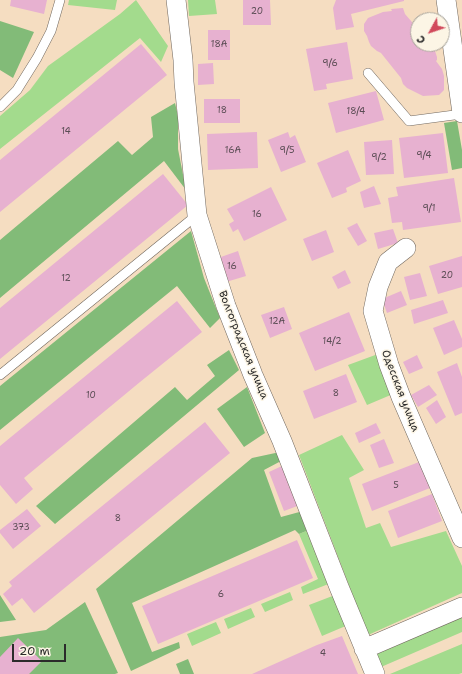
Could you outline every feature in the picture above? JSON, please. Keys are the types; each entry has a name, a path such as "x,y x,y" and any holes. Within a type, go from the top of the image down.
{"street":[{"name":"Волгоградская улица","path":"176,0 197,215 226,306 253,375 282,441 375,674"},
{"path":"446,0 462,113"},
{"name":"Одесская улица","path":"406,248 388,262 378,287 372,311 401,397 462,538"},
{"path":"364,649 462,607"}],"lane":[{"path":"0,107 17,90 37,58 51,31 60,0"},
{"path":"368,73 409,121 462,113"},
{"path":"0,375 197,215"}],"green space":[{"path":"69,0 117,0 115,10 68,5"},
{"path":"136,0 168,46 161,62 140,38 0,149 0,116 30,90 48,66 120,14"},
{"path":"188,0 215,0 217,14 189,16"},
{"path":"0,21 34,32 13,78 0,70"},
{"path":"175,103 178,116 178,149 186,190 164,161 0,298 0,240 118,141 132,155 153,137 151,117"},
{"path":"457,121 462,150 462,168 452,170 444,123"},
{"path":"191,231 204,278 220,318 210,328 177,286 0,430 0,386"},
{"path":"229,350 239,370 55,524 36,506 175,387 187,400 215,376 207,365"},
{"path":"378,354 393,394 367,405 348,365"},
{"path":"247,387 265,433 244,447 217,409"},
{"path":"342,435 364,470 349,478 366,528 380,523 391,547 446,531 462,566 462,593 368,635 299,455"},
{"path":"280,452 281,461 264,470 281,517 303,511 311,529 299,534 295,530 132,603 152,652 179,642 180,648 131,671 96,589 252,458"},
{"path":"311,529 331,583 303,594 301,587 318,579 299,534"},
{"path":"290,592 293,600 265,612 261,604"},
{"path":"0,595 16,620 0,622"},
{"path":"335,595 348,625 322,636 309,605"},
{"path":"85,602 118,673 0,674 0,637 46,630"},
{"path":"251,608 255,617 228,629 224,619"},
{"path":"462,612 462,632 381,667 373,651"},
{"path":"216,622 221,633 192,646 187,634"},
{"path":"462,644 462,673 390,674"},
{"path":"188,659 194,674 180,674 176,664"}],"building":[{"path":"11,0 47,0 44,14 10,6"},
{"path":"243,0 270,0 271,25 243,25"},
{"path":"336,0 404,1 351,14 354,27 336,30 333,8"},
{"path":"403,8 405,14 410,20 410,52 435,52 437,57 436,61 442,69 444,76 444,90 439,95 423,96 407,88 381,53 371,46 364,31 364,24 368,18 383,12 392,11 391,9"},
{"path":"208,30 230,30 230,60 208,60"},
{"path":"347,42 353,79 326,84 327,89 314,91 306,49"},
{"path":"141,44 167,75 0,212 0,160"},
{"path":"213,63 214,84 198,85 198,64"},
{"path":"376,91 384,120 336,133 328,103"},
{"path":"204,99 240,99 240,123 204,123"},
{"path":"257,132 258,168 208,170 207,134"},
{"path":"288,132 290,138 295,135 306,162 281,172 268,140"},
{"path":"443,133 448,173 404,178 399,138"},
{"path":"392,140 394,174 366,175 364,142"},
{"path":"348,150 361,181 346,188 347,192 332,198 317,163"},
{"path":"163,174 188,205 0,359 0,308"},
{"path":"454,178 461,222 403,230 402,222 392,223 388,198 398,196 396,187"},
{"path":"374,186 381,204 364,208 360,192"},
{"path":"271,187 287,220 244,241 238,229 233,232 229,224 234,221 227,209"},
{"path":"357,223 367,241 358,246 347,228"},
{"path":"393,229 398,243 378,249 374,233"},
{"path":"326,230 334,252 312,261 303,239"},
{"path":"238,251 246,276 226,282 218,258"},
{"path":"462,256 462,287 438,294 429,266"},
{"path":"345,270 351,283 338,289 332,277"},
{"path":"420,273 427,296 410,300 404,277"},
{"path":"401,291 407,305 387,313 382,299"},
{"path":"443,300 448,313 414,324 411,310"},
{"path":"177,301 202,332 24,478 33,489 16,504 0,485 0,446"},
{"path":"284,307 292,329 270,338 261,315"},
{"path":"349,312 365,351 315,371 299,333"},
{"path":"454,320 462,339 462,347 444,355 433,328"},
{"path":"417,355 423,368 409,374 403,362"},
{"path":"457,363 462,377 462,413 455,416 437,372"},
{"path":"346,374 357,402 314,419 303,391"},
{"path":"429,385 437,395 418,407 411,395"},
{"path":"437,400 446,417 436,424 426,408"},
{"path":"205,422 230,453 34,613 22,598 12,606 3,594 12,586 9,582"},
{"path":"376,423 381,433 359,443 355,433"},
{"path":"384,439 394,463 379,468 370,445"},
{"path":"419,462 430,488 372,511 362,484"},
{"path":"284,465 300,505 284,511 269,472"},
{"path":"432,494 442,521 398,538 388,511"},
{"path":"27,509 41,526 13,549 0,533 0,530"},
{"path":"297,540 313,578 158,644 142,606"},
{"path":"342,636 358,674 252,674 317,645"},
{"path":"18,638 42,661 29,674 0,674 0,657"}]}
